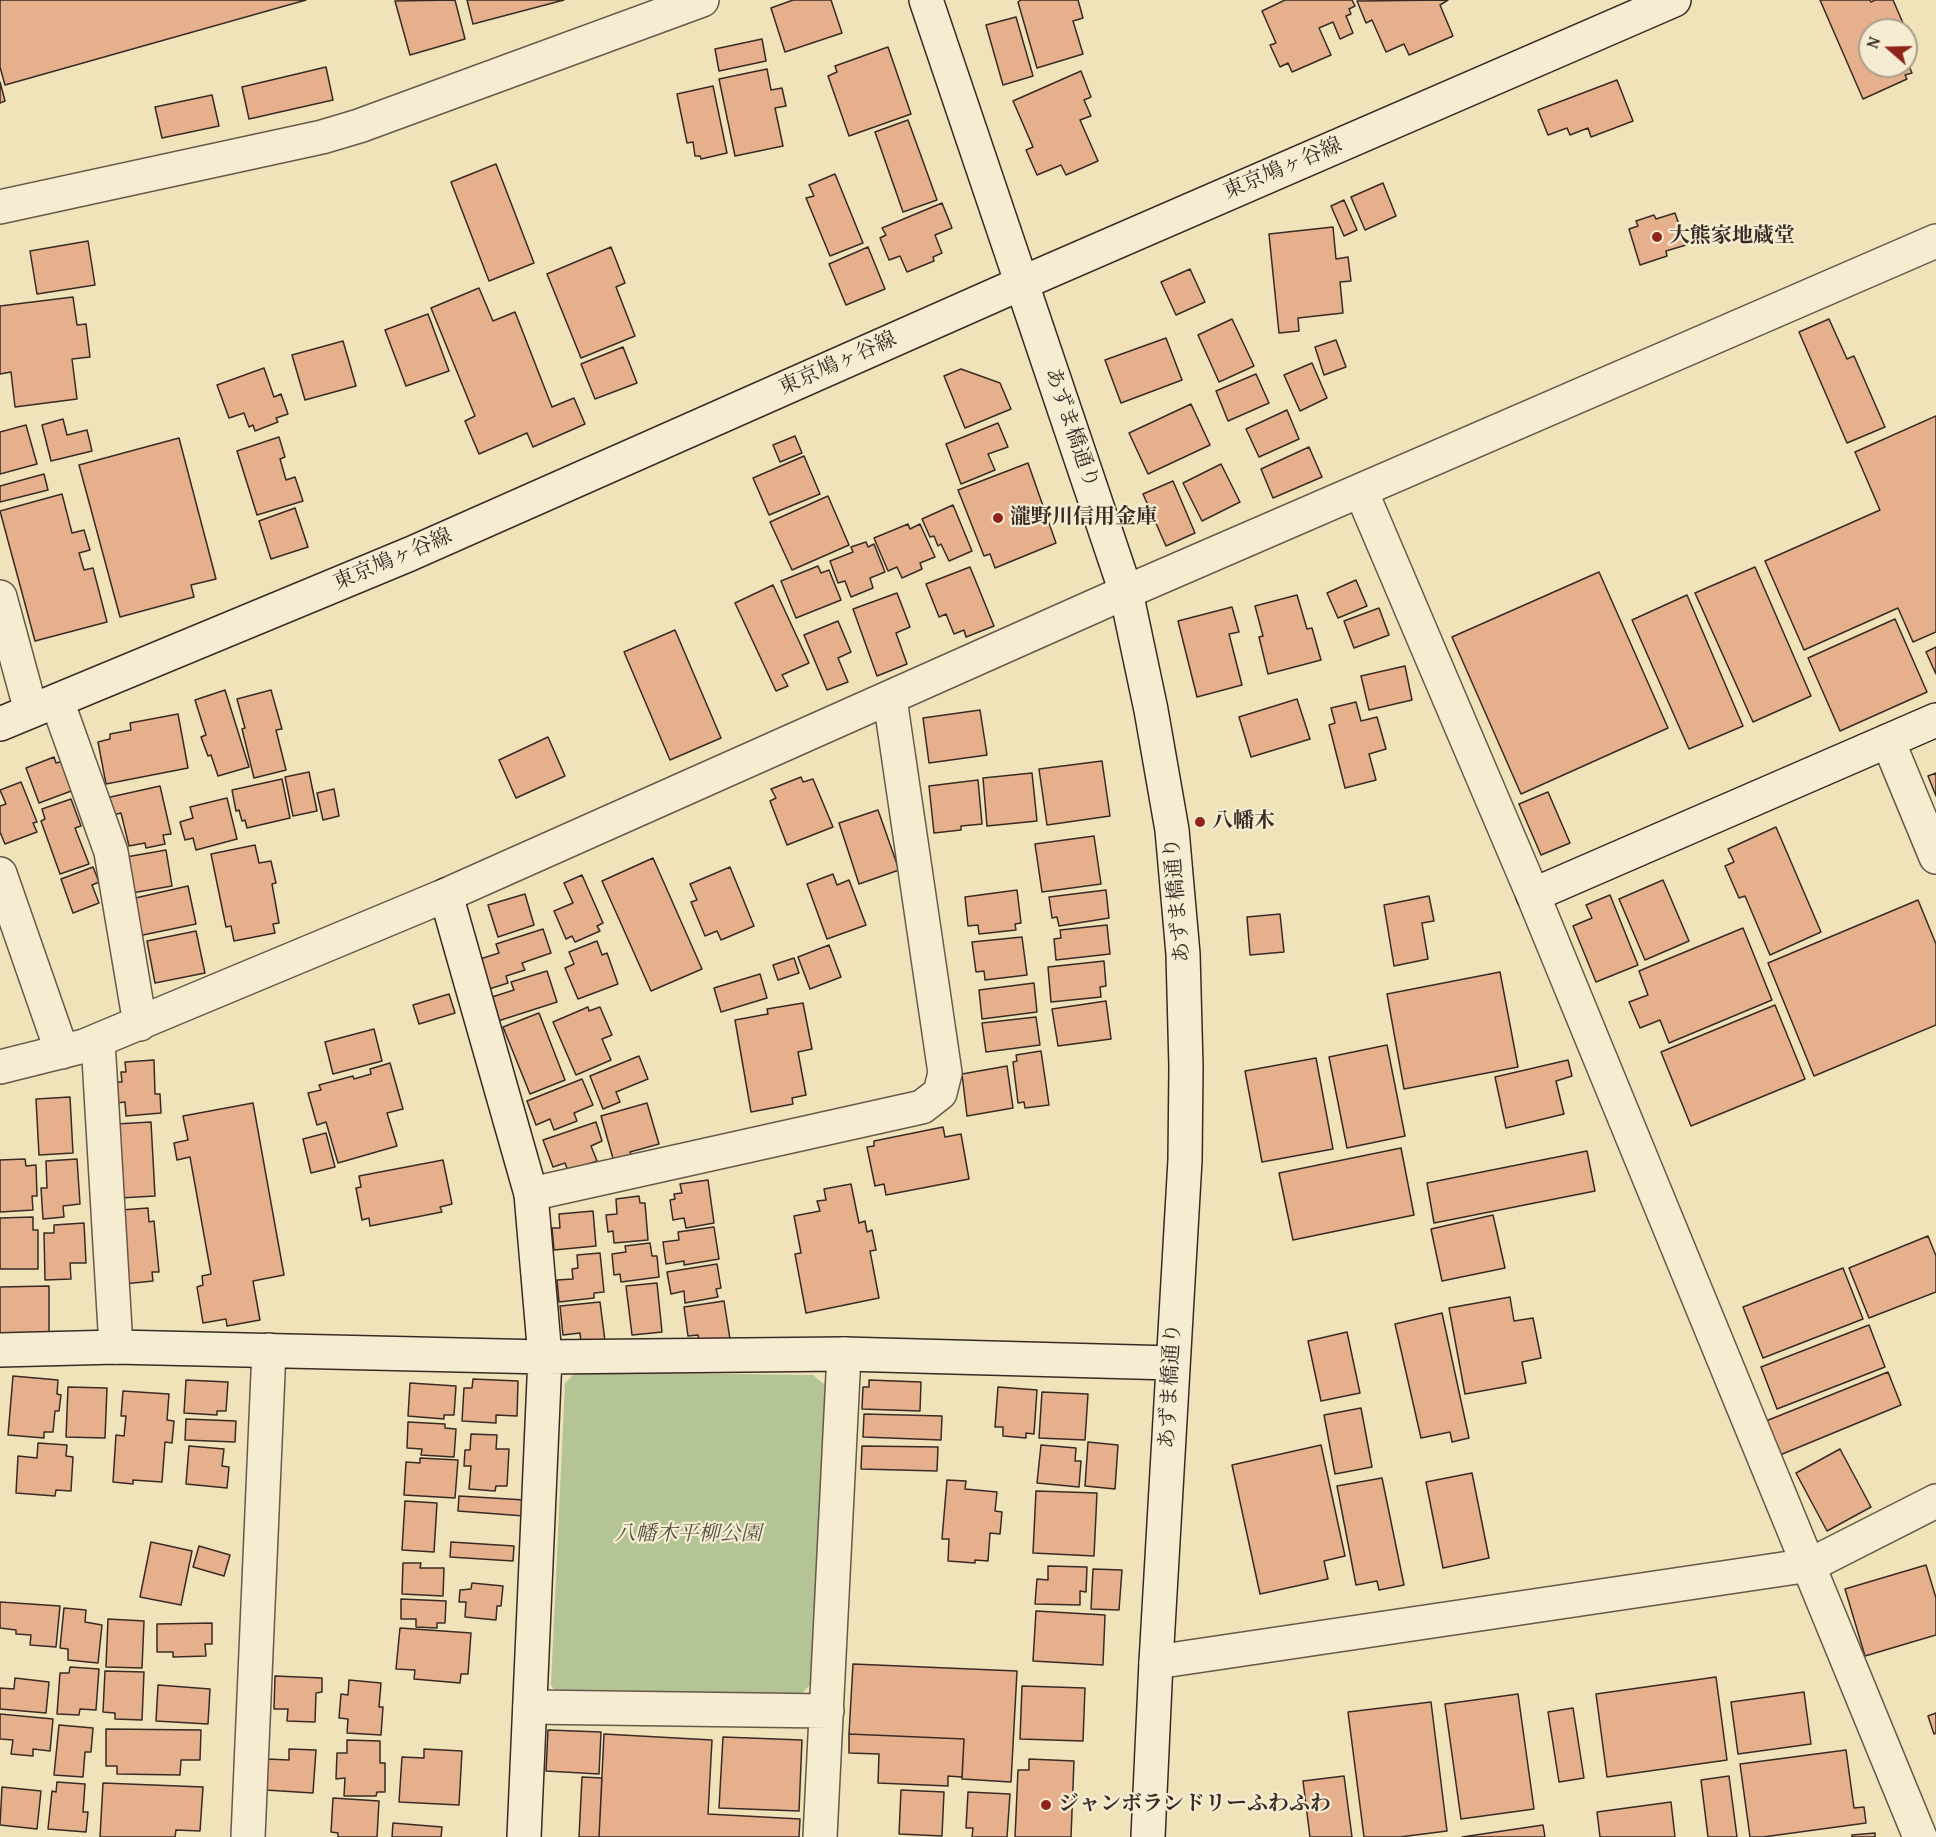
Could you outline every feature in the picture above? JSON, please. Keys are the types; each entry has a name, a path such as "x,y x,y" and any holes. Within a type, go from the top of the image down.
{"street":[{"path":"0,207 322,137 359,126 702,0"},
{"name":"あずま橋通り","path":"926,0 1126,592 1151,710 1172,830 1183,954 1186,1067 1185,1160 1156,1662 1149,1837"},
{"name":"東京鳩ヶ谷線","path":"0,724 410,554 1022,283 1674,0"},
{"path":"0,1067 98,1041 446,895 1126,592 1934,248"},
{"path":"1361,491 1533,895 1920,1837"},
{"path":"0,597 44,706 111,852 140,1024"},
{"path":"531,1194 922,1107 940,1093 945,1073 890,699"},
{"path":"1533,895 1936,720"},
{"path":"1888,741 1936,857"},
{"path":"0,874 62,1052"},
{"path":"446,895 531,1194 544,1357 524,1837"},
{"path":"98,1041 116,1347"},
{"path":"0,1350 116,1347 544,1357 844,1354 1172,1363"},
{"path":"248,1837 269,1350"},
{"path":"820,1837 844,1354"},
{"path":"1156,1662 1810,1565 1936,1501"},
{"path":"530,1707 827,1711"}],"green space":[{"name":"八幡木平柳公園","path":"576,1372 813,1375 825,1385 811,1684 800,1695 558,1695 551,1685 565,1383"}],"building":[{"path":"0,0 306,0 5,85 0,67"},
{"path":"455,0 465,39 410,55 395,1"},
{"path":"467,0 564,0 473,24"},
{"path":"793,0 831,0 842,33 785,52 771,8"},
{"path":"1021,0 1078,0 1083,18 1073,21 1083,54 1037,68 1018,2"},
{"path":"1285,0 1352,0 1355,6 1349,9 1351,14 1346,16 1353,33 1340,39 1333,22 1319,28 1331,55 1292,72 1288,63 1280,67 1270,45 1276,43 1262,11"},
{"path":"1448,0 1440,5 1453,36 1409,55 1404,44 1386,52 1372,20 1366,23 1357,1"},
{"path":"1820,0 1870,0 1871,2 1893,0 1901,18 1858,18 1858,78 1907,79 1863,99"},
{"path":"1016,17 1033,76 1003,85 986,25"},
{"path":"762,39 766,61 719,71 715,49"},
{"path":"888,47 911,114 849,136 828,76 837,72 835,66"},
{"path":"326,67 333,100 249,119 242,87"},
{"path":"767,69 771,90 782,88 786,106 775,108 783,146 735,156 719,79"},
{"path":"1081,71 1091,97 1084,100 1091,116 1080,120 1098,161 1066,175 1061,165 1037,175 1026,150 1033,147 1013,101"},
{"path":"1617,80 1633,121 1591,137 1588,128 1570,135 1567,128 1548,135 1538,110"},
{"path":"0,82 5,101 0,103"},
{"path":"713,86 727,153 701,159 700,156 695,156 693,142 687,143 677,94"},
{"path":"212,95 219,126 162,138 155,107"},
{"path":"908,120 937,200 903,212 875,132"},
{"path":"496,164 534,263 489,281 451,182"},
{"path":"835,174 863,243 830,256 806,198 814,196 809,185"},
{"path":"1383,183 1396,216 1365,230 1351,197"},
{"path":"1344,200 1357,230 1344,236 1331,206"},
{"path":"942,203 952,228 935,235 942,253 933,257 934,261 907,272 900,256 889,260 880,238 886,235 882,228"},
{"name":"大熊家地蔵堂","path":"1675,213 1686,245 1666,251 1667,256 1640,265 1629,229 1638,226 1636,221 1654,215 1656,219"},
{"path":"1333,227 1336,259 1348,257 1351,281 1340,282 1343,313 1298,318 1299,331 1279,333 1269,234"},
{"path":"88,241 95,285 37,294 30,251"},
{"path":"611,247 625,283 616,287 635,336 581,358 547,274"},
{"path":"868,247 885,289 846,305 829,264"},
{"path":"1190,269 1205,302 1176,315 1161,282"},
{"path":"479,288 493,321 515,312 552,407 574,398 585,424 533,447 527,433 479,454 465,421 475,416 431,308"},
{"path":"73,297 77,325 86,324 90,357 72,359 77,399 15,407 11,372 0,374 0,306"},
{"path":"428,314 449,371 406,386 385,330"},
{"path":"1232,319 1254,366 1219,382 1198,335"},
{"path":"1829,319 1847,359 1854,356 1885,427 1847,443 1799,332"},
{"path":"1166,338 1182,380 1121,403 1105,360"},
{"path":"1336,340 1346,367 1324,375 1315,347"},
{"path":"343,341 356,386 305,400 292,355"},
{"path":"623,347 637,383 595,399 581,364"},
{"path":"1312,363 1327,398 1300,411 1284,375"},
{"path":"264,368 274,397 281,394 288,414 276,418 278,422 255,431 253,425 249,427 244,413 229,418 217,385"},
{"path":"961,369 1000,383 1011,409 965,428 944,376"},
{"path":"1256,374 1269,403 1228,421 1216,391"},
{"path":"1191,404 1210,445 1148,474 1129,433"},
{"path":"1287,410 1299,439 1259,457 1246,429"},
{"path":"1936,416 1936,632 1913,642 1898,608 1804,650 1765,561 1880,510 1855,452"},
{"path":"63,419 67,435 87,430 92,451 51,461 42,425"},
{"path":"998,423 1008,447 988,454 995,470 961,484 946,444"},
{"path":"26,425 37,464 0,474 0,432"},
{"path":"795,436 802,453 780,462 773,445"},
{"path":"279,437 285,457 280,459 286,480 295,477 303,501 257,515 237,451"},
{"path":"179,438 216,579 191,585 194,597 120,617 79,465"},
{"path":"1309,447 1322,477 1273,498 1261,469"},
{"path":"804,456 820,494 769,515 753,478"},
{"path":"1028,463 1056,543 995,568 990,554 984,556 958,490"},
{"path":"1221,464 1240,502 1202,521 1183,483"},
{"path":"44,474 48,490 0,502 0,486"},
{"path":"1173,481 1195,533 1166,546 1143,494"},
{"path":"62,494 72,533 84,530 90,550 79,553 84,570 93,568 107,622 35,641 0,511"},
{"path":"828,496 849,545 792,570 770,522"},
{"path":"953,505 972,551 949,561 941,544 938,546 934,536 930,537 922,519"},
{"path":"295,508 308,547 271,559 259,521"},
{"path":"908,524 910,529 920,524 935,557 920,563 922,569 902,578 897,567 888,571 874,538"},
{"path":"866,542 868,547 874,544 885,572 870,578 873,588 851,597 845,581 838,583 830,561 853,552 851,547"},
{"path":"818,566 821,573 829,570 841,600 796,618 781,581"},
{"path":"970,567 994,626 966,637 964,630 954,634 946,614 939,617 926,584"},
{"path":"1755,567 1811,696 1753,722 1695,593"},
{"path":"1599,572 1668,728 1521,794 1452,637"},
{"path":"1356,580 1367,606 1338,618 1327,593"},
{"path":"773,585 809,663 782,675 788,686 776,691 735,603"},
{"path":"897,593 910,627 896,633 907,664 877,676 853,609"},
{"path":"1297,595 1307,629 1312,628 1321,660 1268,674 1259,637 1263,636 1255,606"},
{"path":"1687,595 1743,726 1689,749 1632,620"},
{"path":"1232,607 1239,632 1229,634 1242,685 1197,697 1178,621"},
{"path":"1379,608 1389,635 1354,648 1344,621"},
{"path":"1895,619 1927,692 1840,731 1808,658"},
{"path":"838,621 851,652 838,658 848,682 827,690 804,635"},
{"path":"675,630 721,738 670,760 624,652"},
{"path":"1936,647 1936,674 1926,652"},
{"path":"1405,666 1412,700 1369,710 1361,676"},
{"path":"225,690 249,767 218,776 211,755 208,756 201,737 206,735 195,700"},
{"path":"271,690 282,729 276,730 286,770 254,778 237,699"},
{"path":"1297,699 1310,739 1251,757 1239,717"},
{"path":"1356,702 1361,721 1377,717 1386,749 1369,754 1376,780 1345,788 1329,725 1335,723 1331,708"},
{"path":"980,710 987,755 929,763 923,718"},
{"path":"178,714 188,768 106,784 98,742 110,739 110,734 131,730 130,723"},
{"path":"548,737 565,776 516,798 499,760"},
{"path":"54,757 56,763 63,761 74,790 39,803 26,768"},
{"path":"1102,761 1110,816 1047,825 1039,769"},
{"path":"309,772 317,811 293,816 285,777"},
{"path":"1032,773 1037,821 987,826 983,778"},
{"path":"1936,773 1936,796 1928,776"},
{"path":"801,777 803,782 813,779 833,827 787,845 770,801 776,798 771,789"},
{"path":"282,779 290,818 247,828 239,810 236,811 232,790"},
{"path":"978,780 982,824 961,826 961,830 934,833 929,786"},
{"path":"21,782 37,822 33,823 37,832 5,844 0,832 0,806 6,804 0,790"},
{"path":"160,786 171,834 163,835 165,844 146,848 145,843 129,846 121,813 110,816 106,798"},
{"path":"334,789 339,816 323,820 317,793"},
{"path":"1548,792 1570,843 1541,855 1519,804"},
{"path":"227,798 237,839 196,850 193,838 185,840 180,822 193,818 190,807"},
{"path":"71,799 81,826 75,828 89,864 60,874 41,821 45,819 42,809"},
{"path":"878,810 899,870 859,884 839,823"},
{"path":"1776,827 1821,932 1770,955 1745,896 1739,898 1725,866 1734,862 1728,849"},
{"path":"1094,836 1101,884 1042,892 1035,844"},
{"path":"255,845 259,863 271,861 276,883 272,884 279,923 273,924 275,933 234,941 231,926 226,927 211,854"},
{"path":"166,850 172,886 126,894 126,857"},
{"path":"653,858 702,969 651,991 602,881"},
{"path":"93,867 99,882 92,885 99,903 73,913 61,879"},
{"path":"730,867 754,926 721,940 717,931 705,936 691,902 697,900 690,884"},
{"path":"833,874 837,885 849,880 866,925 827,939 807,884"},
{"path":"582,875 603,923 597,926 600,931 575,942 572,936 566,939 554,911 573,903 564,883"},
{"path":"1663,880 1689,941 1645,960 1619,899"},
{"path":"188,886 196,924 138,936 131,899"},
{"path":"1017,890 1021,923 1015,924 1016,930 979,934 978,925 968,926 965,897"},
{"path":"1106,890 1109,918 1059,926 1057,917 1052,918 1049,897"},
{"path":"525,894 534,925 498,937 488,905"},
{"path":"1610,895 1638,965 1596,982 1573,926 1592,918 1586,905"},
{"path":"1429,896 1434,921 1422,923 1428,959 1394,966 1384,905"},
{"path":"1918,900 1936,944 1936,1025 1814,1076 1768,963"},
{"path":"1280,914 1284,952 1250,955 1247,917"},
{"path":"1107,925 1110,954 1056,960 1054,939 1061,938 1060,930"},
{"path":"1743,928 1772,1000 1669,1043 1660,1020 1640,1028 1629,1002 1648,995 1639,971"},
{"path":"543,929 551,953 522,963 525,970 506,976 508,983 489,989 480,959 499,953 496,944"},
{"path":"196,931 205,973 155,983 147,941"},
{"path":"1022,937 1027,975 985,980 984,971 976,972 972,942"},
{"path":"597,941 602,955 607,953 618,984 578,999 565,968 574,964 569,952"},
{"path":"829,945 841,977 810,989 798,957"},
{"path":"794,958 799,973 778,980 773,965"},
{"path":"1104,961 1106,986 1100,987 1101,997 1051,1002 1048,967"},
{"path":"547,971 557,1002 498,1021 492,997 514,990 511,982"},
{"path":"1500,972 1518,1067 1404,1089 1387,994"},
{"path":"760,974 767,998 721,1012 714,988"},
{"path":"1034,983 1037,1012 982,1019 979,990"},
{"path":"449,994 455,1013 419,1024 413,1005"},
{"path":"1106,1001 1111,1039 1058,1046 1052,1009"},
{"path":"803,1003 812,1049 798,1052 806,1095 792,1098 793,1104 751,1112 735,1020 768,1014 767,1009"},
{"path":"1775,1005 1805,1079 1691,1126 1661,1052"},
{"path":"588,1007 589,1011 600,1007 612,1035 602,1039 611,1060 576,1075 553,1022"},
{"path":"539,1013 565,1080 530,1094 503,1027"},
{"path":"1036,1017 1040,1045 986,1052 982,1023"},
{"path":"374,1029 382,1061 333,1074 325,1042"},
{"path":"1387,1045 1405,1136 1347,1148 1329,1057"},
{"path":"1041,1051 1049,1105 1025,1108 1024,1102 1018,1103 1013,1062 1017,1061 1016,1055"},
{"path":"639,1056 648,1079 616,1092 620,1102 603,1109 590,1076"},
{"path":"1316,1058 1333,1149 1262,1162 1245,1071"},
{"path":"154,1060 155,1094 160,1094 161,1113 126,1116 125,1102 117,1103 115,1082 122,1082 121,1072 126,1072 125,1062"},
{"path":"1568,1060 1572,1076 1556,1081 1564,1114 1506,1128 1495,1077"},
{"path":"390,1063 403,1109 387,1113 397,1146 338,1163 326,1122 317,1125 308,1093 321,1090 319,1085 371,1074 370,1069"},
{"path":"1007,1066 1013,1108 967,1116 962,1074"},
{"path":"582,1079 593,1105 574,1113 577,1121 554,1130 550,1119 536,1125 527,1101"},
{"path":"70,1097 73,1153 39,1155 36,1099"},
{"path":"253,1103 284,1275 253,1281 260,1320 227,1326 226,1319 203,1323 197,1287 203,1285 202,1276 211,1274 190,1157 177,1160 174,1143 188,1140 183,1116"},
{"path":"647,1103 659,1144 630,1152 632,1157 614,1162 601,1116"},
{"path":"151,1122 155,1196 120,1198 116,1124"},
{"path":"596,1122 602,1141 591,1146 597,1161 568,1171 565,1163 553,1167 543,1140"},
{"path":"943,1127 945,1137 961,1134 969,1179 886,1195 884,1184 875,1186 867,1147 874,1146 874,1141"},
{"path":"326,1133 335,1167 311,1173 303,1139"},
{"path":"1401,1148 1414,1215 1293,1240 1279,1173"},
{"path":"1587,1151 1595,1191 1434,1223 1427,1183"},
{"path":"25,1159 26,1166 36,1165 37,1196 32,1196 33,1210 0,1212 0,1160"},
{"path":"77,1159 80,1204 63,1206 64,1217 43,1219 41,1188 47,1188 46,1161"},
{"path":"443,1160 452,1204 440,1207 442,1212 370,1226 369,1218 362,1220 356,1188 361,1187 359,1176"},
{"path":"708,1180 714,1223 686,1228 684,1218 673,1220 670,1200 675,1199 674,1194 682,1193 680,1184"},
{"path":"851,1184 859,1223 865,1221 867,1232 872,1230 876,1250 870,1251 879,1298 806,1313 795,1254 801,1253 794,1216 820,1211 817,1201 826,1200 824,1189"},
{"path":"639,1196 640,1203 645,1203 648,1240 614,1243 613,1231 608,1232 606,1215 617,1214 616,1199"},
{"path":"148,1208 149,1222 154,1221 159,1272 152,1272 153,1281 123,1284 121,1210"},
{"path":"593,1211 596,1246 554,1250 552,1228 560,1228 559,1214"},
{"path":"1493,1215 1505,1268 1442,1281 1431,1229"},
{"path":"33,1217 33,1230 38,1230 38,1269 0,1269 0,1218"},
{"path":"84,1223 86,1263 70,1263 71,1279 45,1280 44,1233 54,1233 54,1225"},
{"path":"714,1227 719,1259 684,1265 684,1261 666,1264 663,1242 679,1240 678,1232"},
{"path":"1928,1236 1936,1256 1936,1292 1869,1318 1849,1268"},
{"path":"650,1243 652,1256 657,1256 659,1277 621,1282 620,1274 614,1275 612,1254 626,1252 625,1246"},
{"path":"600,1253 604,1292 594,1293 594,1298 559,1302 557,1280 573,1279 572,1269 578,1268 577,1255"},
{"path":"717,1264 721,1288 716,1289 718,1297 685,1303 684,1291 671,1294 667,1272"},
{"path":"1843,1268 1863,1319 1763,1358 1743,1307"},
{"path":"657,1283 662,1332 632,1335 626,1286"},
{"path":"49,1286 49,1333 0,1333 0,1287"},
{"path":"1510,1297 1514,1321 1533,1318 1541,1358 1522,1362 1526,1383 1465,1394 1449,1308"},
{"path":"724,1301 730,1339 700,1344 698,1335 688,1336 684,1307"},
{"path":"600,1302 605,1341 581,1343 580,1333 563,1335 560,1306"},
{"path":"1442,1313 1469,1438 1452,1442 1450,1432 1421,1438 1395,1324"},
{"path":"1869,1325 1885,1367 1777,1409 1761,1367"},
{"path":"1347,1332 1360,1393 1321,1401 1308,1341"},
{"path":"1888,1372 1901,1405 1780,1455 1766,1421"},
{"path":"13,1376 58,1380 57,1394 61,1395 59,1411 55,1411 53,1432 44,1432 44,1438 8,1435"},
{"path":"473,1379 518,1381 517,1416 496,1415 496,1423 462,1421 464,1388 472,1388"},
{"path":"186,1380 228,1382 226,1411 217,1411 217,1415 184,1413"},
{"path":"869,1380 921,1382 920,1411 862,1409 863,1387 869,1387"},
{"path":"410,1383 456,1386 454,1415 444,1415 444,1419 408,1416"},
{"path":"68,1387 107,1388 105,1438 66,1437"},
{"path":"998,1387 1037,1390 1034,1434 1026,1433 1026,1438 1003,1436 1003,1427 995,1427"},
{"path":"123,1391 169,1394 167,1420 174,1421 172,1443 165,1442 162,1482 133,1480 133,1484 113,1482 116,1435 124,1436 126,1416 121,1416"},
{"path":"1042,1392 1088,1394 1085,1440 1039,1438"},
{"path":"1361,1408 1372,1467 1335,1474 1324,1415"},
{"path":"864,1414 942,1416 941,1440 863,1437"},
{"path":"186,1419 236,1421 235,1442 185,1440"},
{"path":"408,1422 445,1424 445,1428 456,1429 454,1457 421,1455 422,1449 407,1448"},
{"path":"471,1434 497,1435 496,1449 509,1449 507,1486 496,1486 495,1491 469,1489 471,1466 464,1466 465,1450 470,1450"},
{"path":"1088,1442 1118,1445 1115,1489 1085,1486"},
{"path":"38,1443 67,1445 66,1456 73,1457 71,1491 56,1490 55,1496 16,1493 18,1456 37,1458"},
{"path":"1041,1445 1076,1448 1075,1461 1081,1461 1079,1487 1037,1483"},
{"path":"1321,1445 1345,1556 1324,1561 1328,1579 1260,1594 1232,1465"},
{"path":"189,1446 224,1449 222,1466 229,1467 227,1488 186,1484"},
{"path":"862,1446 938,1447 937,1471 861,1469"},
{"path":"1840,1449 1871,1507 1827,1531 1796,1473"},
{"path":"420,1458 458,1460 455,1498 404,1495 406,1462 420,1463"},
{"path":"1472,1473 1489,1558 1443,1568 1426,1482"},
{"path":"1382,1478 1404,1585 1379,1590 1377,1581 1356,1585 1337,1486"},
{"path":"947,1480 966,1481 965,1489 997,1492 995,1511 1002,1512 1000,1534 990,1533 988,1561 975,1560 975,1563 948,1561 949,1539 942,1539"},
{"path":"1036,1491 1097,1493 1094,1556 1033,1553"},
{"path":"459,1496 525,1500 524,1516 458,1511"},
{"path":"405,1501 437,1503 434,1552 402,1550"},
{"path":"151,1542 192,1551 181,1605 140,1597"},
{"path":"451,1542 514,1546 513,1561 450,1557"},
{"path":"199,1546 230,1555 224,1576 193,1567"},
{"path":"403,1563 421,1563 420,1568 444,1568 443,1596 402,1594"},
{"path":"1926,1565 1936,1598 1936,1635 1865,1656 1845,1589"},
{"path":"1048,1566 1087,1567 1086,1592 1080,1591 1080,1605 1035,1604 1037,1579 1048,1580"},
{"path":"1093,1569 1122,1570 1119,1610 1091,1609"},
{"path":"472,1583 503,1586 501,1606 497,1606 496,1620 465,1617 466,1602 459,1602 460,1590 471,1589"},
{"path":"401,1599 446,1601 445,1623 437,1623 437,1628 416,1627 416,1619 401,1619"},
{"path":"0,1602 60,1606 56,1647 30,1645 31,1635 16,1634 16,1630 0,1628"},
{"path":"64,1608 86,1610 85,1622 102,1625 98,1663 68,1660 68,1649 60,1648"},
{"path":"1036,1611 1105,1615 1103,1665 1033,1661"},
{"path":"108,1619 144,1621 142,1668 106,1667"},
{"path":"212,1623 212,1644 205,1644 206,1656 173,1657 173,1652 157,1652 157,1624"},
{"path":"400,1628 471,1633 468,1674 461,1674 460,1683 414,1679 415,1670 396,1669"},
{"path":"853,1664 1017,1671 1011,1782 962,1779 964,1739 849,1734"},
{"path":"70,1667 99,1669 96,1710 80,1709 79,1715 57,1714 60,1673 69,1673"},
{"path":"105,1671 144,1672 142,1720 115,1719 115,1713 103,1712"},
{"path":"275,1676 322,1678 322,1692 316,1693 315,1722 287,1721 288,1709 274,1709"},
{"path":"1716,1677 1727,1760 1607,1777 1596,1694"},
{"path":"15,1678 49,1682 46,1713 0,1709 0,1688 14,1689"},
{"path":"349,1680 381,1683 379,1707 383,1707 381,1735 347,1733 348,1719 339,1718 341,1694 348,1695"},
{"path":"158,1685 210,1689 208,1724 156,1721"},
{"path":"1022,1686 1085,1688 1083,1741 1020,1739"},
{"path":"1804,1692 1811,1744 1738,1754 1731,1702"},
{"path":"1518,1694 1534,1809 1461,1819 1445,1704"},
{"path":"1431,1702 1447,1831 1400,1837 1364,1837 1348,1712"},
{"path":"1573,1708 1584,1778 1559,1782 1548,1712"},
{"path":"1936,1713 1936,1733 1934,1734 1928,1716"},
{"path":"0,1714 53,1719 50,1751 33,1749 33,1756 11,1754 13,1740 0,1739"},
{"path":"59,1725 93,1728 91,1752 85,1752 83,1777 54,1775"},
{"path":"106,1729 201,1730 200,1760 181,1760 180,1775 117,1774 117,1766 106,1766"},
{"path":"548,1730 601,1732 599,1774 546,1771"},
{"path":"604,1734 712,1740 708,1814 800,1819 799,1837 599,1837"},
{"path":"849,1734 964,1739 962,1777 948,1776 948,1786 878,1783 879,1754 849,1753"},
{"path":"723,1737 802,1740 799,1811 719,1808"},
{"path":"347,1740 380,1741 380,1763 385,1763 385,1792 377,1792 376,1796 344,1796 345,1778 336,1779 337,1753 347,1753"},
{"path":"289,1749 316,1750 313,1793 265,1790 267,1759 289,1760"},
{"path":"424,1749 462,1751 459,1805 399,1802 402,1757 424,1758"},
{"path":"1846,1750 1854,1808 1864,1807 1866,1823 1750,1837 1740,1764"},
{"path":"1029,1759 1074,1761 1071,1837 1015,1837 1018,1770 1029,1770"},
{"path":"1344,1776 1352,1837 1310,1837 1303,1781"},
{"path":"1729,1776 1737,1837 1708,1837 1701,1780"},
{"path":"582,1777 602,1778 599,1837 579,1837"},
{"path":"57,1782 85,1784 83,1812 88,1812 86,1832 48,1829 52,1791 56,1792"},
{"path":"103,1783 203,1787 200,1831 176,1830 175,1837 100,1837"},
{"path":"2,1787 41,1791 37,1829 0,1825"},
{"path":"901,1790 944,1792 942,1836 899,1834"},
{"path":"968,1792 1010,1794 1007,1837 972,1837 973,1828 966,1828"},
{"path":"333,1798 379,1801 377,1837 338,1837 338,1833 331,1832"},
{"path":"1671,1802 1675,1837 1600,1837 1597,1812"},
{"path":"393,1823 442,1827 441,1837 392,1837"},
{"path":"1543,1825 1545,1837 1462,1837"},
{"path":"1875,1833 1875,1837 1852,1837 1852,1835"}],"place":[{"name":"大熊家地蔵堂","path":"1657,237"},
{"name":"瀧野川信用金庫","path":"998,518"},
{"name":"八幡木","path":"1200,822"},
{"name":"ジャンボランドリーふわふわ","path":"1046,1805"}]}
